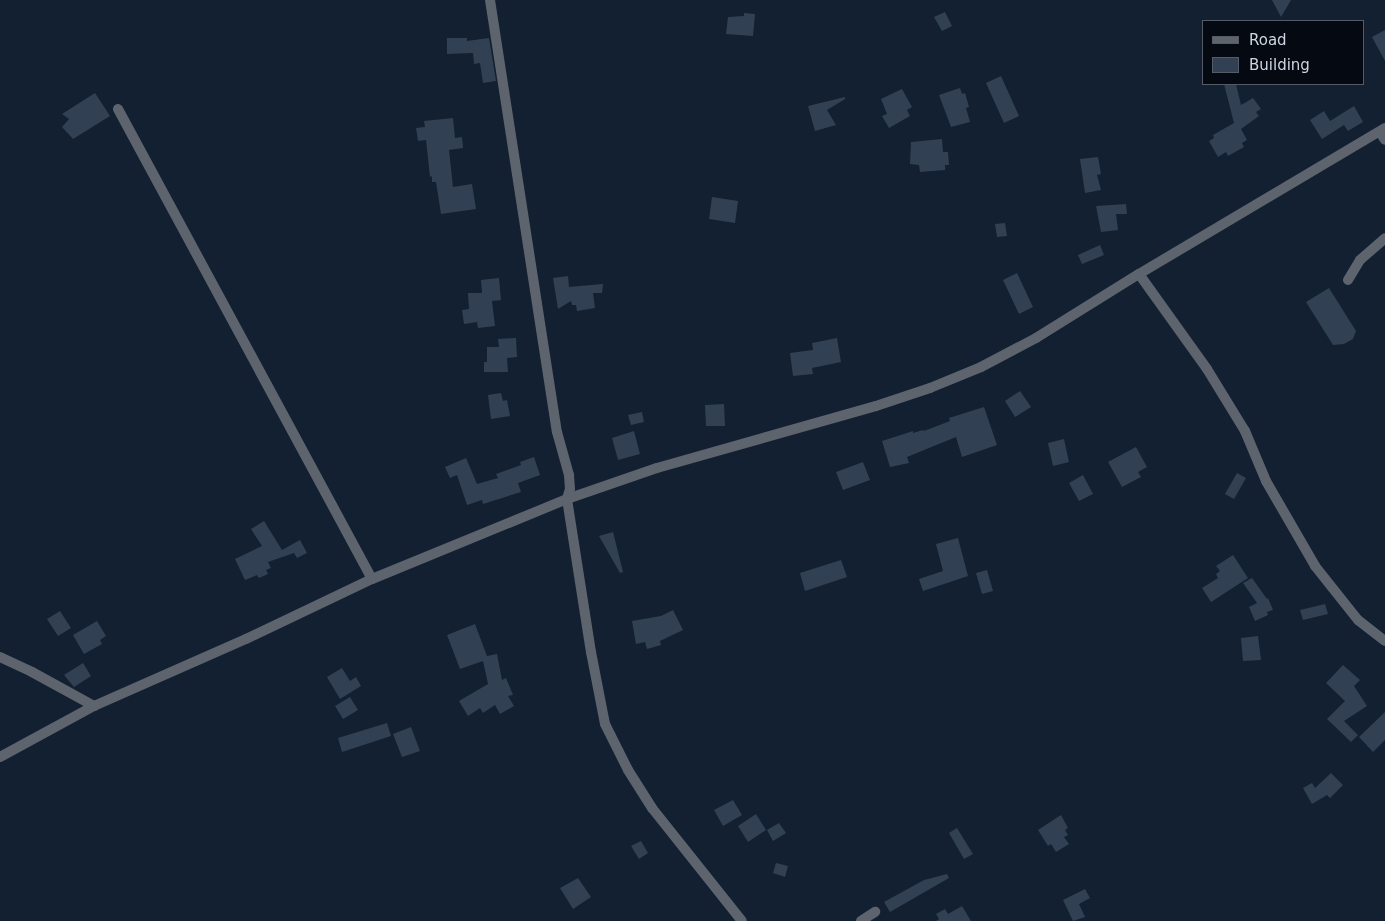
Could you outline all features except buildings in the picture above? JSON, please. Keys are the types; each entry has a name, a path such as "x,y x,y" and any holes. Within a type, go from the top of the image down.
{"street":[{"path":"490,0 557,432 569,475 570,489 568,499 591,652 605,724 623,762 652,808 742,921"},
{"path":"118,109 372,579"},
{"path":"0,756 94,706 246,639 372,579 568,499 657,468 761,437 833,419 930,388 981,367 1036,338 1139,274 1383,134"},
{"path":"1348,280 1360,260 1385,238"},
{"path":"1139,274 1207,370 1245,431 1266,482 1315,566 1358,620 1385,641"},
{"path":"0,658 32,672 94,706"},
{"path":"861,921 875,912"}]}
